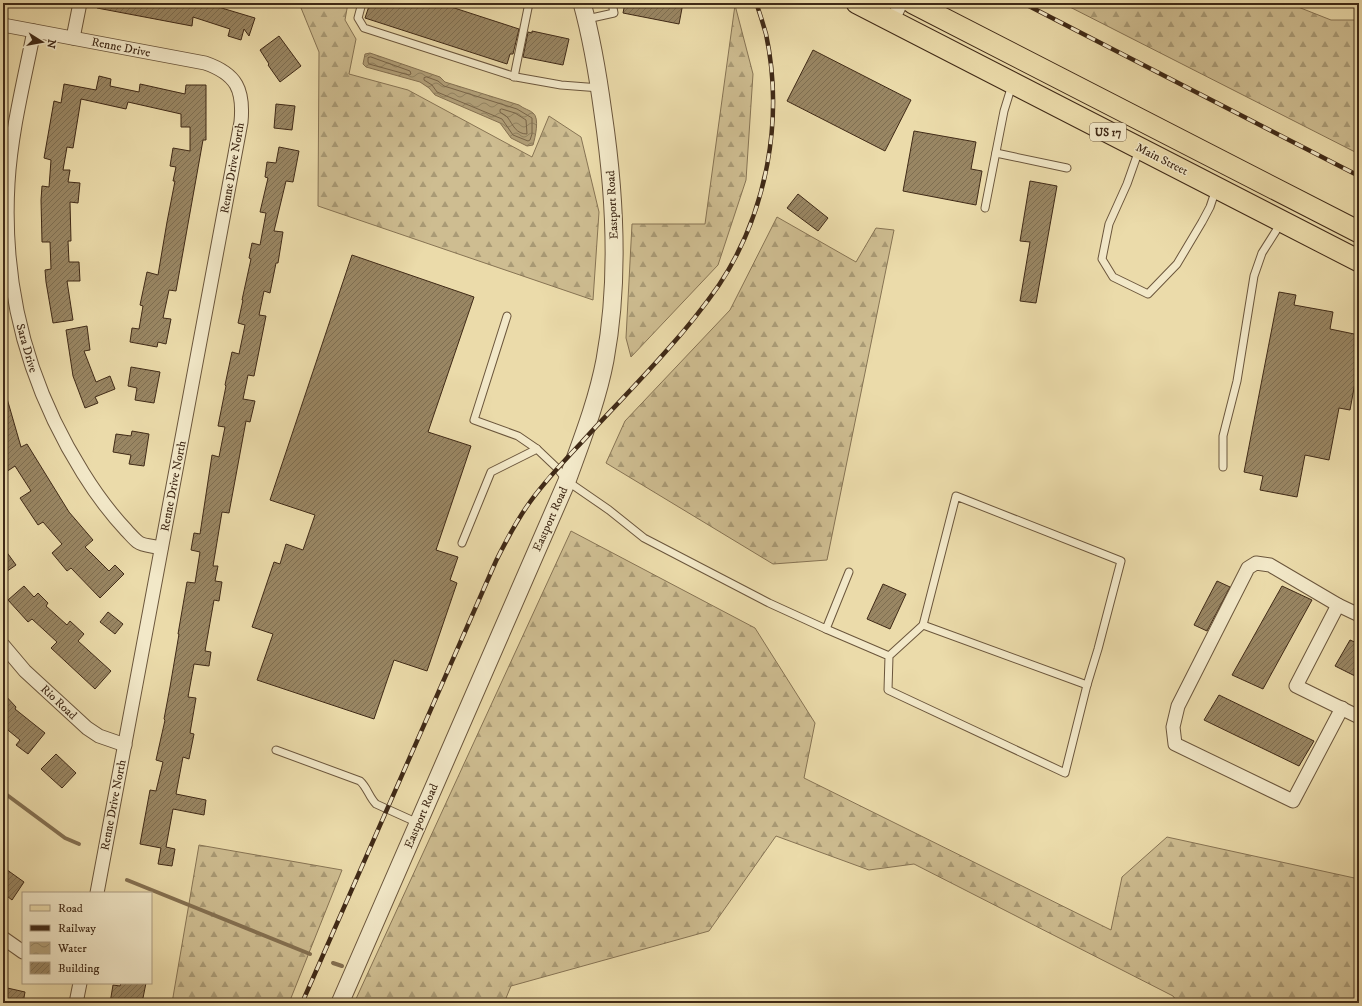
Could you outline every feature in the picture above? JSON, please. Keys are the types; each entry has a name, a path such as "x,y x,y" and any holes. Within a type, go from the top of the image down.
{"main road":[{"name":"Main Street","path":"857,3 897,12 1013,83 1359,261"},
{"name":"US 17","path":"914,3 1359,232"}],"street":[{"path":"73,38 80,3"},
{"name":"Eastport Road","path":"340,1003 567,481 597,393 605,359 610,322 614,244 613,199 600,88 587,20 582,3"},
{"name":"Renne Drive","path":"3,25 205,63 218,68 234,81"},
{"name":"Sara Drive","path":"34,31 13,141 8,182 8,255 13,296 22,336 36,379 50,414 70,453 91,486 120,524 138,542 161,548"},
{"name":"Renne Drive North","path":"97,892 241,122 242,106 240,92 234,81"},
{"path":"1217,188 1229,165"},
{"path":"1342,708 1293,801 1175,744 1173,727 1178,706 1248,568 1256,563 1270,565 1359,616"},
{"path":"1338,605 1296,686 1359,717"},
{"name":"Rio Road","path":"3,646 25,671 87,728 99,736 125,744"},
{"path":"3,938 22,951"},
{"path":"76,1003 77,984"}],"lane":[{"path":"362,3 358,18 364,28 514,77 561,85 600,88"},
{"path":"514,77 529,3"},
{"path":"587,20 614,14 612,3"},
{"path":"985,208 1004,111 1013,83"},
{"path":"1140,148 1127,184 1109,224 1102,259 1114,278 1148,294 1177,264 1210,207 1217,188"},
{"path":"996,153 1067,168"},
{"path":"1223,467 1223,436 1237,381 1254,276 1262,253 1282,221"},
{"path":"507,316 474,420 518,436 537,449 557,468 567,481 609,510 644,538 769,603 889,656"},
{"path":"462,543 491,472 537,449"},
{"path":"956,496 1122,561 1087,685 1065,774 888,690 889,656 923,625 956,496"},
{"path":"826,629 849,572"},
{"path":"923,625 1087,685"},
{"path":"276,750 360,781 364,784 376,804 418,823"}],"green space":[{"path":"299,3 348,3 345,20 356,39 349,74 408,90 532,157 549,116 581,137 599,212 593,300 318,206 319,52"},
{"path":"1062,3 1288,3 1331,20 1359,20 1359,154"},
{"path":"735,5 753,74 746,180 718,265 631,357 626,338 632,224 705,224"},
{"path":"777,217 856,262 876,228 894,230 827,560 773,564 606,463 625,421 730,310"},
{"path":"571,531 755,628 815,723 804,778 1111,930 1122,877 1167,837 1359,879 1359,1003 1178,1003 1173,996 914,864 869,870 776,836 709,931 511,986 504,1003 367,1003 355,1001"},
{"path":"199,845 342,870 289,1003 172,1003"}],"water":[{"path":"370,53 440,77 445,82 519,105 530,111 535,116 537,123 533,145 527,146 511,138 500,123 435,95 429,88 420,82 366,67 363,64 365,54"}],"building":[{"path":"98,3 205,3 255,18 249,36 244,29 241,40 228,36 230,29 193,17 192,26 97,8"},
{"path":"370,3 439,3 519,29 513,54 510,54 507,64 365,18"},
{"path":"625,3 683,3 679,24 623,13"},
{"path":"532,31 569,39 563,65 523,57 528,32 532,33"},
{"path":"279,36 301,66 280,82 260,50"},
{"path":"813,50 911,100 885,151 787,101"},
{"path":"99,76 111,79 110,86 139,92 140,84 185,94 186,85 206,85 206,140 203,140 176,291 169,290 163,318 171,319 166,344 158,342 157,347 130,342 132,328 139,329 143,306 140,305 147,272 158,275 175,181 173,181 176,167 170,166 173,148 190,151 190,127 181,127 181,114 128,102 126,109 81,99 73,148 67,147 63,170 70,170 68,182 80,183 78,203 70,202 71,241 68,241 69,262 79,262 80,281 67,281 73,320 53,323 45,270 51,269 50,242 42,242 41,200 42,186 49,187 51,160 44,158 54,101 61,103 64,84 96,90"},
{"path":"276,104 295,106 292,130 274,128"},
{"path":"914,131 976,142 971,169 982,171 976,205 903,191"},
{"path":"279,147 299,151 293,182 286,181 274,231 283,232 278,263 276,263 270,293 264,291 259,315 266,316 254,376 248,375 243,399 255,401 250,422 246,421 229,513 222,512 213,566 218,566 215,581 222,582 219,601 214,600 205,651 211,652 209,666 194,664 188,697 196,698 190,733 194,734 189,759 183,757 176,794 206,800 204,815 173,809 166,847 175,849 172,866 158,864 161,848 140,844 150,790 156,791 163,762 156,760 165,720 187,582 195,583 200,552 191,550 194,533 200,534 212,455 219,457 225,427 218,426 225,385 232,352 239,354 245,325 238,323 251,259 249,258 252,243 260,245 266,213 260,212 268,178 265,177 267,162 276,163"},
{"path":"1030,181 1057,186 1036,303 1020,301 1030,242 1020,241"},
{"path":"798,194 828,218 818,231 787,208"},
{"path":"352,255 474,297 428,432 471,446 436,550 458,557 450,580 457,583 427,671 394,660 374,719 257,680 273,634 252,627 274,562 280,564 286,544 303,550 315,515 270,500"},
{"path":"1279,292 1296,295 1294,305 1333,312 1330,329 1359,335 1359,361 1350,410 1339,408 1329,460 1305,455 1297,497 1260,490 1263,476 1244,472"},
{"path":"87,326 90,350 84,351 96,382 110,376 115,389 95,397 98,403 85,408 73,376 66,330"},
{"path":"131,367 160,372 154,403 135,400 137,388 128,386"},
{"path":"3,395 6,395 21,447 27,444 69,512 93,540 85,547 109,571 115,565 124,574 100,598 71,568 67,571 52,553 62,544 43,522 38,525 20,498 31,491 15,466 3,474"},
{"path":"132,431 149,434 144,466 129,464 131,455 113,452 116,434 131,436"},
{"path":"3,547 16,565 3,574"},
{"path":"1217,581 1230,587 1207,631 1194,625"},
{"path":"883,584 906,594 890,629 867,619"},
{"path":"24,586 34,597 38,593 48,603 46,606 67,625 70,621 84,634 78,641 111,671 95,689 51,648 57,642 32,619 28,622 8,600"},
{"path":"1282,586 1312,600 1263,689 1232,675"},
{"path":"108,612 123,624 115,634 100,622"},
{"path":"1350,640 1359,644 1359,678 1335,666"},
{"path":"3,693 16,707 15,709 45,733 28,754 16,745 20,740 3,726"},
{"path":"1219,695 1314,741 1299,766 1204,720"},
{"path":"56,754 76,773 62,788 41,769"},
{"path":"3,867 24,882 12,900 3,893"},
{"path":"121,984 146,984 142,1003 110,1003 113,985 120,986"},
{"path":"3,987 25,992 23,1003 3,1003"}],"waterway":[{"path":"3,792 65,838 79,844"},
{"path":"127,880 310,954"},
{"path":"333,963 342,966"}],"railway":[{"path":"302,1003 507,539 536,494 554,472 681,334 707,302 736,257 760,196 772,132 773,99 771,66 766,34 756,3"},
{"path":"1023,3 1359,176"}]}
